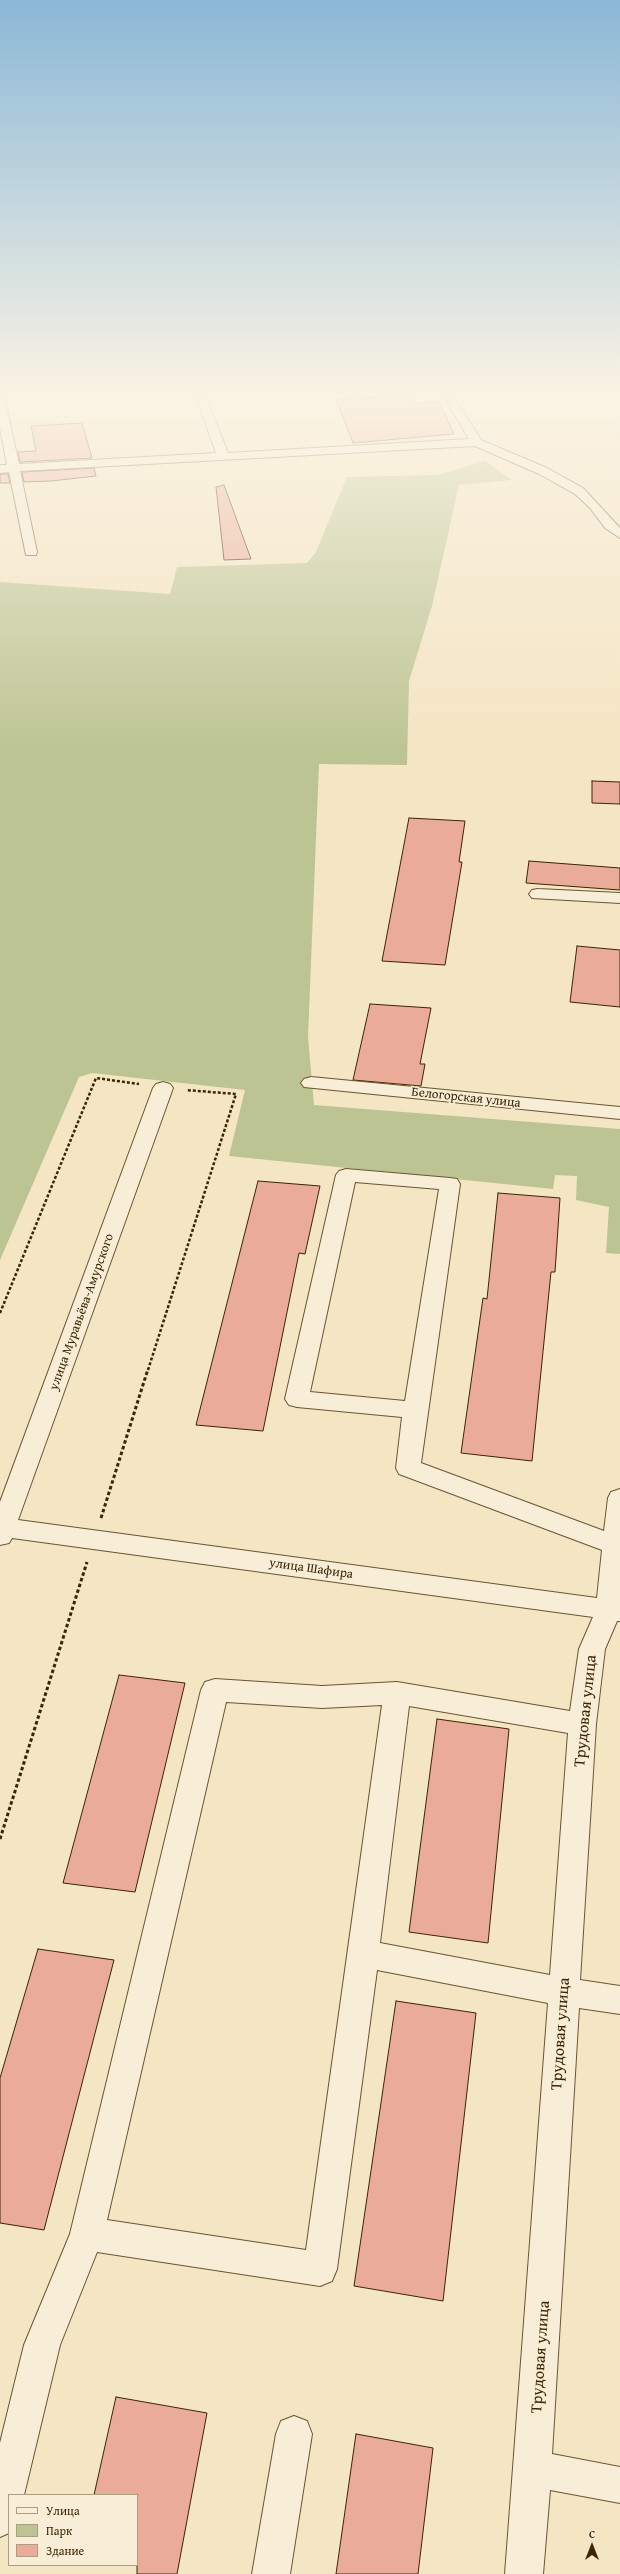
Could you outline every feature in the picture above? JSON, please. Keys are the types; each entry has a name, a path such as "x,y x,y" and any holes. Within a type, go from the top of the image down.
{"street":[{"path":"24,514 31,552"},
{"path":"600,514 609,525 620,534"},
{"path":"538,894 620,898"},
{"name":"Белогорская улица","path":"311,1083 620,1113"},
{"name":"улица Муравьёва-Амурского","path":"2,1531 164,1088"},
{"path":"415,1410 297,1399 346,1175 450,1184 415,1410 408,1468 615,1545"},
{"name":"Трудовая улица","path":"524,2574 534,2469 582,1724 592,1649 615,1611 615,1545 620,1498"},
{"name":"улица Шафира","path":"2,1531 94,1540 615,1611"},
{"path":"0,2518 42,2345 87,2234 215,1690 322,1698 397,1693 582,1724"},
{"path":"87,2234 320,2269 364,1954 397,1693"},
{"path":"364,1954 564,1992 620,2000"},
{"path":"271,2574 294,2434"},
{"path":"534,2469 620,2484"}],"path":[{"path":"0,1313 96,1078 164,1088 236,1094 0,1839"}],"green space":[{"path":"332,514 453,514 432,606 409,681 407,765 319,764 308,1037 314,1105 620,1129 620,1254 606,1253 609,1207 576,1200 577,1176 555,1175 553,1189 229,1156 245,1090 92,1073 79,1077 0,1260 0,582 170,594 177,567 307,563 316,552"}],"building":[{"path":"219,514 235,514 251,559 224,560"},
{"path":"592,781 620,782 620,804 592,803"},
{"path":"409,818 465,821 459,862 462,862 445,965 382,961"},
{"path":"529,861 620,868 620,890 526,883"},
{"path":"577,946 620,950 620,1007 570,1002"},
{"path":"370,1004 431,1008 420,1064 425,1064 421,1086 353,1080"},
{"path":"258,1181 320,1186 305,1254 299,1253 263,1431 196,1425"},
{"path":"498,1193 560,1198 555,1272 551,1272 532,1461 461,1453 483,1298 487,1299"},
{"path":"119,1675 185,1683 135,1892 63,1883"},
{"path":"437,1719 509,1729 488,1943 409,1932"},
{"path":"38,1949 114,1960 44,2230 0,2223 0,2078"},
{"path":"396,2001 476,2013 443,2301 354,2286"},
{"path":"116,2397 207,2413 177,2574 137,2574 138,2494 94,2494"},
{"path":"356,2434 433,2448 418,2574 336,2574"}]}
